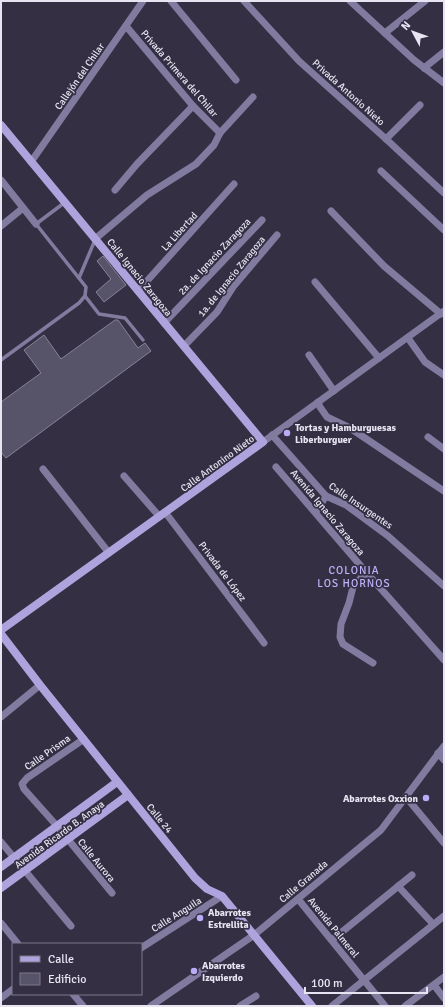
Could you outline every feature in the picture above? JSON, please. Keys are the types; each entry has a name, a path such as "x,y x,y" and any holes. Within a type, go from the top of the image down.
{"street":[{"name":"Callejón del Chilar","path":"32,162 144,1"},
{"path":"171,1 236,80"},
{"name":"Privada Antonio Nieto","path":"244,1 299,60 444,194"},
{"path":"350,1 424,68 444,83"},
{"path":"385,33 425,1"},
{"name":"Privada Primera del Chilar","path":"126,26 193,106 220,133"},
{"path":"424,68 444,52"},
{"path":"95,239 147,196 196,164 214,144 220,133 253,97"},
{"path":"386,139 420,105"},
{"path":"115,190 137,164 193,106"},
{"name":"Calle Ignacio Zaragoza","path":"1,125 263,442"},
{"path":"381,171 444,230"},
{"path":"1,180 38,226"},
{"name":"La Libertad","path":"138,291 234,184"},
{"path":"1,226 23,208"},
{"path":"331,212 384,266 442,313"},
{"name":"2a. de Ignacio Zaragoza","path":"164,323 262,220"},
{"name":"1a. de Ignacio Zaragoza","path":"184,346 217,312 242,276 277,235"},
{"path":"315,282 378,359"},
{"name":"Calle Antonino Nieto","path":"1,630 442,313"},
{"path":"346,325 378,359"},
{"path":"408,338 425,362 444,375"},
{"path":"309,356 334,391"},
{"path":"318,402 320,408 327,417 350,428 444,491"},
{"name":"Calle Insurgentes","path":"272,435 326,496 346,505 388,536 444,586"},
{"path":"428,437 444,449"},
{"name":"Avenida Ignacio Zaragoza","path":"276,466 366,572 444,660"},
{"path":"43,469 109,552"},
{"name":"Privada de López","path":"124,476 162,514 264,643"},
{"path":"316,512 326,496"},
{"path":"366,572 353,587 350,603 341,624 340,636 343,644 373,663"},
{"name":"Calle 24","path":"1,634 40,685 195,878 207,889 222,896 312,1006"},
{"path":"1,717 40,685"},
{"name":"Calle Prisma","path":"22,784 27,778 84,739"},
{"name":"Calle Granada","path":"151,1006 254,935 381,830 444,746"},
{"path":"438,753 444,760"},
{"name":"Avenida Ricardo B. Anaya","path":"1,867 118,782"},
{"name":"Calle Aurora","path":"22,784 24,789 57,826 112,893"},
{"name":"Avenida Ricardo B. Anaya","path":"1,888 128,795"},
{"path":"406,796 444,843"},
{"path":"1,842 71,926"},
{"path":"332,940 412,874"},
{"path":"398,886 433,924"},
{"name":"Calle Anguila","path":"142,947 222,896"},
{"name":"Avenida Palmeral","path":"298,899 385,1006"},
{"path":"332,1006 444,916"},
{"path":"1,923 17,943"},
{"path":"405,1006 444,977"},
{"path":"434,985 444,998"},
{"path":"1,998 12,990"},
{"path":"74,995 83,1006"},
{"path":"240,1006 256,996"}],"lane":[{"path":"1,360 79,303 85,296 86,287 38,226 65,202"},
{"path":"79,278 95,239"},
{"path":"85,296 99,314 125,318 143,340"}],"building":[{"path":"103,256 126,285 104,302 96,292 111,279 97,261"},
{"path":"115,320 118,320 138,348 145,343 151,351 6,458 1,452 1,402 41,373 24,350 44,335 61,359"}],"place":[{"name":"Tortas y Hamburguesas Liberburguer","path":"287,433"},
{"name":"Abarrotes Oxxion","path":"426,798"},
{"name":"Abarrotes Estrellita","path":"200,918"},
{"name":"Abarrotes Izquierdo","path":"194,971"}],"district":[{"name":"COLONIA LOS HORNOS","path":"354,576"}]}
